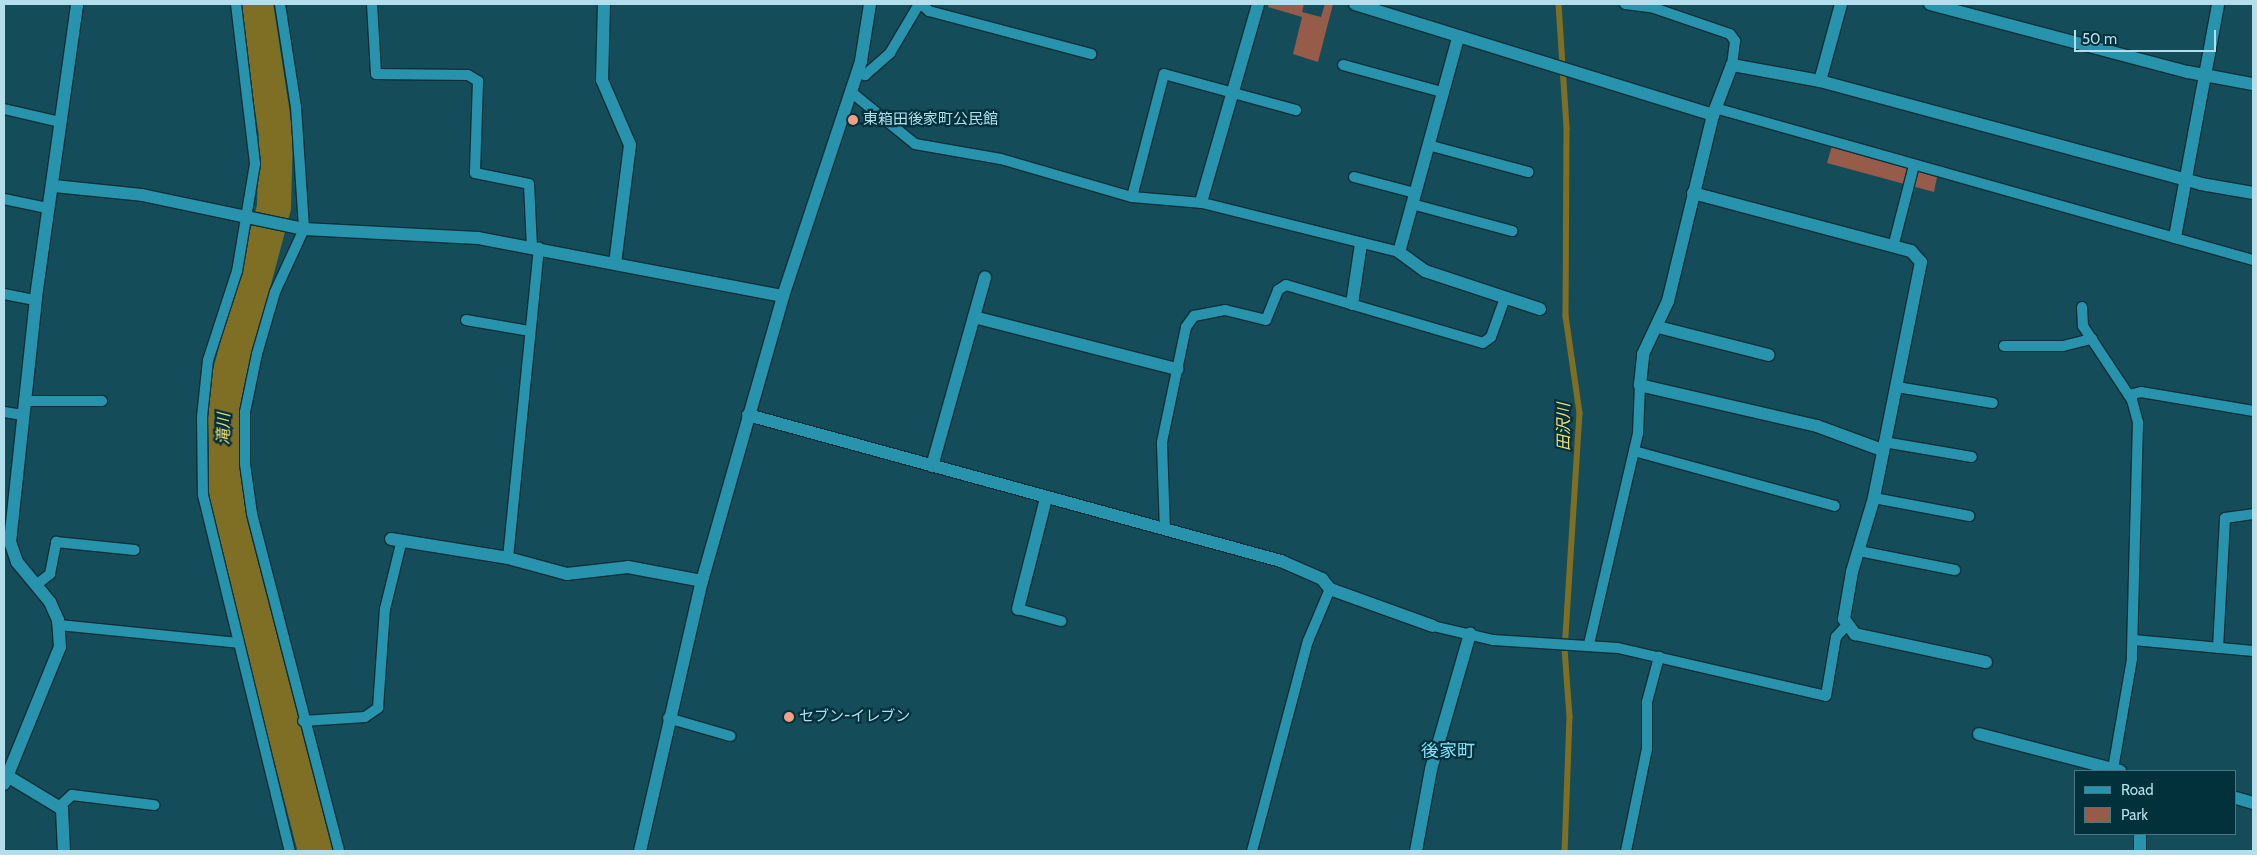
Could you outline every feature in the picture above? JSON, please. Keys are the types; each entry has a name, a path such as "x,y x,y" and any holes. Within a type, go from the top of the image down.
{"street":[{"path":"64,851 64,813 59,807 5,779 58,659 59,625 50,602 17,562 10,542 24,401 47,208 54,186 60,122 76,4"},
{"path":"604,4 602,80 630,145 615,263"},
{"path":"640,851 668,718 702,581 783,296 857,72 870,4"},
{"path":"1201,202 1258,4"},
{"path":"1355,4 1458,38 1572,72 1714,111"},
{"path":"1820,81 1841,4"},
{"path":"1930,4 2204,76 2253,84"},
{"path":"2175,237 2218,4"},
{"path":"1458,38 1400,252 1425,272 1540,309"},
{"path":"1883,446 1817,426 1640,385 1642,354 1658,328 1714,111 1732,65 1820,81 2187,180 2253,193"},
{"path":"54,186 142,195 251,220 299,228 478,238 535,247 783,296"},
{"path":"1694,193 1893,247 1918,256 1922,267 1883,446 1874,498 1844,614 1846,626 1855,634 1986,662"},
{"path":"1352,304 1361,244"},
{"path":"932,466 985,277"},
{"path":"974,317 1177,369"},
{"path":"1658,328 1769,355"},
{"path":"748,415 1281,561 1322,579 1330,589 1433,626"},
{"path":"1018,609 1046,498"},
{"path":"397,540 508,558 567,574 628,567 702,581"},
{"path":"1416,851 1431,769 1470,634"},
{"path":"1979,734 2116,770"},
{"path":"2237,798 2253,803"},
{"path":"2140,835 2140,851"}],"lane":[{"path":"236,4 255,146 251,220 208,360 202,417 203,495 290,851"},
{"path":"280,4 296,107 299,228 275,292 257,354 245,412 245,455 252,514 303,721 339,851"},
{"path":"372,4 376,74 468,75 478,81 475,173 529,184 535,247 530,331 508,558"},
{"path":"857,72 865,75 890,53 920,4 929,11 1090,54"},
{"path":"1625,4 1651,7 1730,34 1735,41 1732,65"},
{"path":"1343,65 1442,92"},
{"path":"1132,197 1164,74 1296,110"},
{"path":"851,92 908,142 1001,160 1132,197 1201,202 1361,244 1400,252"},
{"path":"4,109 60,122"},
{"path":"1714,111 2253,260"},
{"path":"1428,145 1528,172"},
{"path":"1893,247 1914,165"},
{"path":"1354,177 1512,231"},
{"path":"4,198 47,208"},
{"path":"1165,530 1161,457 1186,327 1194,316 1225,310 1266,320 1278,290 1286,285 1483,343 1491,336 1505,298"},
{"path":"4,294 36,300"},
{"path":"2082,307 2080,317 2092,339 2129,395 2138,422 2133,640 2116,770"},
{"path":"466,320 530,331"},
{"path":"2004,346 2063,346 2092,339"},
{"path":"1589,644 1634,451 1640,385"},
{"path":"1897,387 1993,403"},
{"path":"2129,395 2141,392 2253,411"},
{"path":"24,401 102,400"},
{"path":"4,412 23,415"},
{"path":"1883,446 1972,457"},
{"path":"1634,451 1836,506"},
{"path":"1874,498 1969,516"},
{"path":"2218,648 2225,518 2253,514"},
{"path":"303,721 365,718 378,708 385,609 397,540"},
{"path":"36,585 50,574 56,542 135,550"},
{"path":"1859,551 1955,570"},
{"path":"1252,851 1305,649 1330,589"},
{"path":"1018,609 1061,621"},
{"path":"59,625 238,644"},
{"path":"1433,626 1470,634 1559,643 1589,644 1659,657 1826,696 1836,637 1846,626"},
{"path":"2133,640 2253,652"},
{"path":"1626,851 1647,749 1647,702 1659,657"},
{"path":"668,718 730,736"},
{"path":"59,807 72,795 154,805"}],"green space":[{"path":"1269,4 1304,4 1302,12 1321,17 1325,4 1333,4 1318,62 1293,54 1302,17 1268,7"},
{"path":"1832,146 1937,177 1934,192 1827,163"}],"waterway":[{"name":"滝川","path":"256,4 276,135 274,207 226,388 224,473 230,522 315,851"},
{"name":"田沢川","path":"1559,4 1567,129 1566,316 1580,413 1565,649 1570,717 1565,851"}],"place":[{"name":"東箱田後家町公民館","path":"853,120"},
{"name":"セブン-イレブン","path":"789,717"}],"district":[{"name":"後家町","path":"1448,751"}]}
